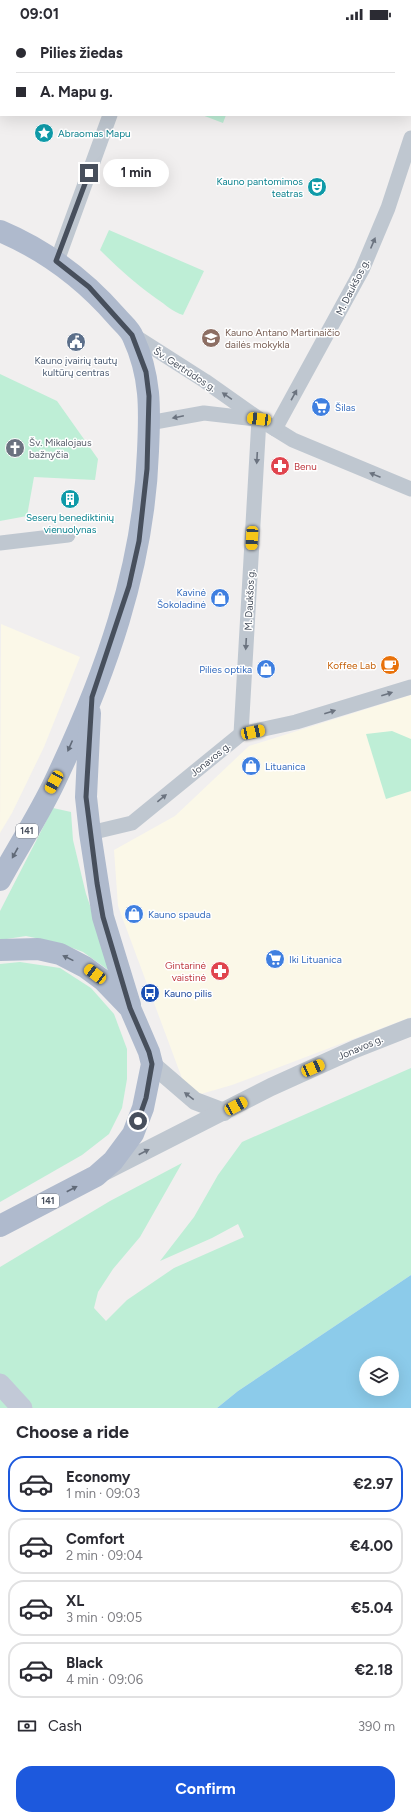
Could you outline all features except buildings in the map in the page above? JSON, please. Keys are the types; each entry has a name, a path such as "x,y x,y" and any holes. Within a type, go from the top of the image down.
{"main road":[{"name":"Šv. Gertrūdos g.","path":"0,230 56,261 89,287 132,335"},
{"name":"141","path":"0,880 54,782 92,697 129,586 139,541 147,469 149,423 146,372 132,335"},
{"name":"141","path":"0,1226 96,1176 114,1161 133,1134 143,1108 152,1064 149,1052 130,1008 103,917 86,797 92,697"},
{"path":"0,950 38,949 60,954 86,967 104,981 130,1008"},
{"path":"0,1384 22,1408"}],"street":[{"path":"56,261 110,116"},
{"name":"M. Daukšos g.","path":"275,429 362,270 388,208 411,138"},
{"name":"Šv. Gertrūdos g.","path":"132,335 205,381 259,419 304,446 411,489"},
{"name":"Šv. Gertrūdos g.","path":"149,423 204,413 259,419"},
{"name":"M. Daukšos g.","path":"241,734 259,419"},
{"path":"0,543 68,535"},
{"name":"Jonavos g.","path":"90,833 132,823 241,734 296,722 411,687"},
{"name":"Jonavos g.","path":"96,1176 278,1084 355,1049 411,1027"},
{"path":"152,1064 195,1101 224,1112"}],"shaded area":[{"path":"1,624 80,657 44,747 12,813 0,833"},
{"path":"411,695 411,1017 232,1085 194,1096 186,1089 118,906 114,850 175,816 249,746"}],"green space":[{"path":"205,116 226,116 223,123"},
{"path":"109,230 204,271 183,315 176,312 142,288 100,250"},
{"path":"0,374 57,401 98,459 95,480 34,477 27,516 0,521"},
{"path":"392,731 411,739 411,791 386,799 366,734"},
{"path":"53,808 71,812 73,840 86,894 114,974 83,952 59,943 26,936 0,940 0,911"},
{"path":"20,962 60,968 91,988 114,1014 127,1049 127,1079 122,1108 109,1134 82,1155 0,1202 0,964"},
{"path":"411,1068 411,1275 238,1391 217,1408 0,1408 0,1267 110,1201 182,1163 140,1237 113,1269 98,1292 94,1308 106,1321 127,1300 174,1268 244,1237 238,1224 212,1238 160,1261 194,1217 218,1175 242,1142"}],"water":[{"path":"411,1275 411,1408 217,1408 238,1391"}],"place":[{"name":"Abraomas Mapu","path":"44,133"},
{"name":"Kauno pantomimos teatras","path":"317,187"},
{"name":"Kauno Antano Martinaičio dailės mokykla","path":"211,338"},
{"name":"Kauno įvairių tautų kultūrų centras","path":"76,342"},
{"name":"Šilas","path":"321,407"},
{"name":"Šv. Mikalojaus bažnyčia","path":"15,448"},
{"name":"Benu","path":"280,466"},
{"name":"Seserų benediktinių vienuolynas","path":"70,499"},
{"name":"Kavinė Šokoladinė","path":"220,598"},
{"name":"Koffee Lab","path":"390,665"},
{"name":"Pilies optika","path":"266,669"},
{"name":"Lituanica","path":"251,766"},
{"name":"Kauno spauda","path":"134,914"},
{"name":"Iki Lituanica","path":"275,959"},
{"name":"Gintarinė vaistinė","path":"220,971"},
{"name":"Kauno pilis","path":"150,993"}],"route":[{"path":"89,173 56,261 89,287 132,335 146,372 149,396 147,469 139,541 129,586 92,697 87,756 86,797 103,917 130,1008 149,1052 152,1064 146,1098 138,1121"}]}
